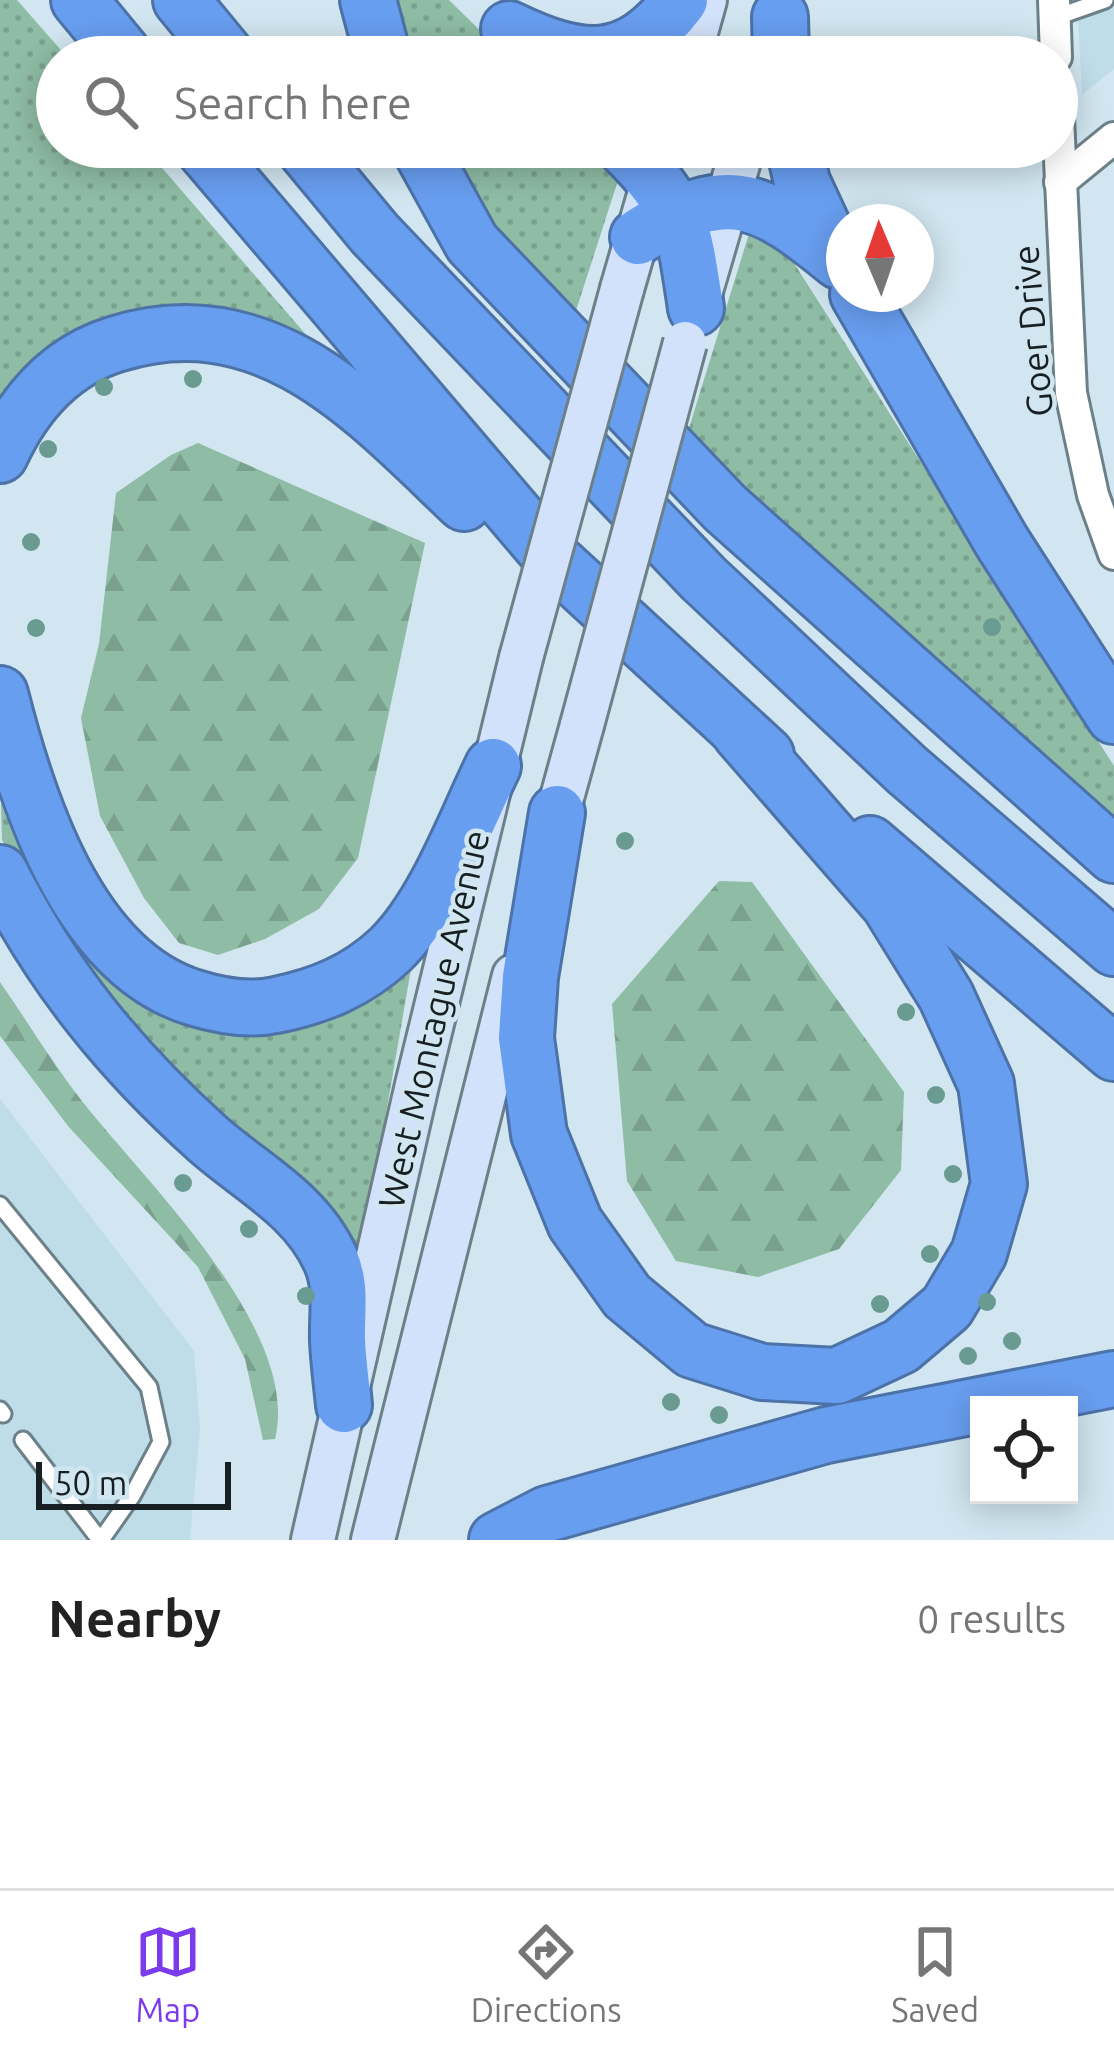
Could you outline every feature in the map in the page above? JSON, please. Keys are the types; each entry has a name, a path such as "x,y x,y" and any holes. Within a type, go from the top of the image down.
{"highway":[{"path":"79,0 109,36"},
{"path":"181,0 211,36"},
{"path":"368,0 377,36"},
{"path":"643,36 680,0"},
{"path":"220,168 554,559 740,733 1114,1053"},
{"path":"320,168 375,234 703,578 907,770 1114,948"},
{"path":"431,168 472,243 725,508 1114,855"},
{"path":"799,168 826,232"},
{"path":"664,187 758,204 787,218 826,255"},
{"path":"664,187 685,232 690,326"},
{"path":"868,312 1002,542 1114,716"},
{"path":"0,455 32,400 60,372 97,350 143,335 181,330 224,335 267,348 311,370 363,407 467,506 554,559"},
{"path":"0,694 28,789 92,920 137,970 172,992 217,1005 261,1008 307,998 351,982 393,947 435,886 493,766"},
{"path":"557,813 530,977 526,1038 538,1134 575,1223 627,1296 692,1350 761,1372 837,1376 901,1346 947,1307 979,1252 999,1184 986,1084 946,995 889,904 740,733"},
{"path":"0,873 82,1010 209,1140 309,1220 332,1262 341,1297 338,1337 344,1405"},
{"path":"497,1540 548,1514 826,1436 1114,1379"}],"main road":[{"path":"694,36 704,0"},
{"name":"West Montague Avenue","path":"313,1540 493,766 622,289 664,187 701,168"},
{"name":"West Montague Avenue","path":"373,1540 485,1084 690,326"}],"street":[{"path":"1078,167 1114,138"},
{"name":"Goer Drive","path":"1060,168 1071,393 1093,495 1114,554"},
{"path":"1060,182 1077,168"}],"lane":[{"path":"1054,9 1106,0"},
{"path":"0,1205 148,1388 161,1442 132,1496 100,1540 22,1440"}],"shaded area":[{"path":"1077,0 1114,0 1114,69 1082,95"},
{"path":"0,1099 194,1351 200,1429 190,1540 0,1540"}],"green space":[{"path":"0,0 17,0 49,36 36,36 36,168 162,168 308,337 228,313 179,306 118,313 56,344 0,412"},
{"path":"378,0 449,0 486,36 390,36"},
{"path":"454,168 621,171 573,320 501,238"},
{"path":"752,224 792,260 1114,766 1114,835 685,441"},
{"path":"198,443 425,543 358,858 319,909 265,939 218,955 179,943 144,898 100,816 81,718 99,644 116,493 171,455"},
{"path":"0,766 170,1010 399,959 411,969 379,1154 357,1252 346,1260 139,1056 23,880 2,840"},
{"path":"719,881 752,882 904,1092 901,1170 839,1249 758,1277 676,1261 627,1181 612,1004"},
{"path":"0,982 78,1096 183,1221 245,1309 266,1354 277,1398 275,1439 263,1440 245,1359 198,1267 68,1126 0,1036"}]}
